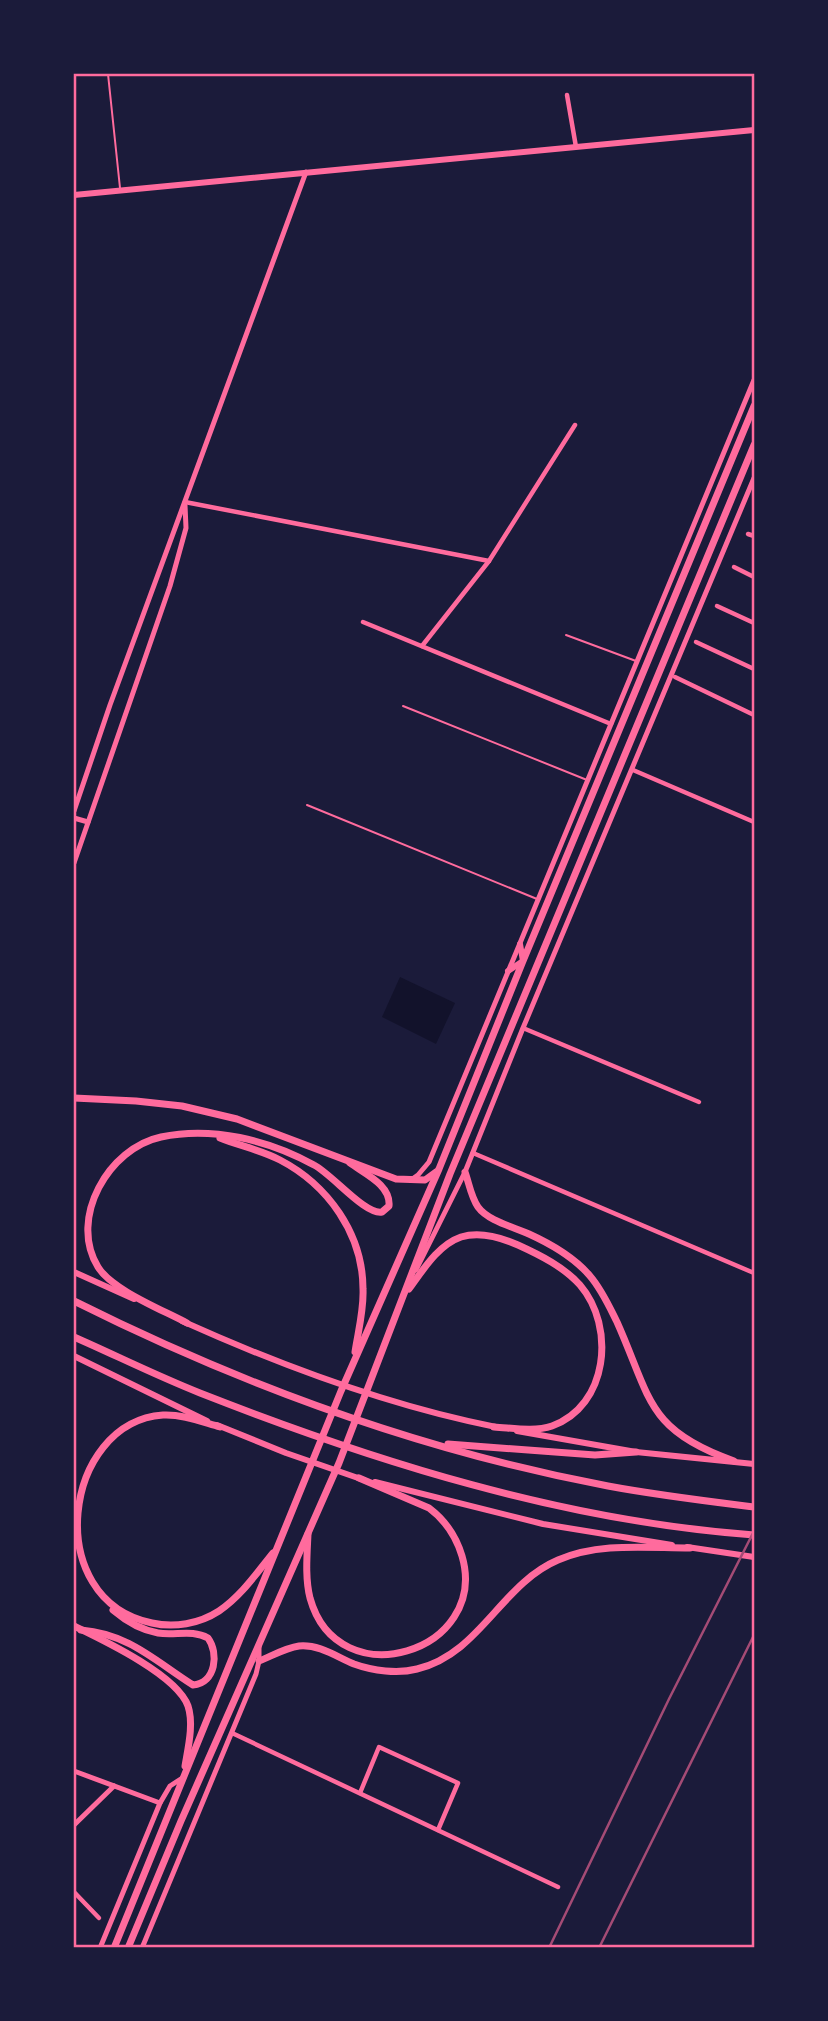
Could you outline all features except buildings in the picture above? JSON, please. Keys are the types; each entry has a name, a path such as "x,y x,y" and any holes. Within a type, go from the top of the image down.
{"highway":[{"path":"114,1948 353,1364 439,1169 754,406"},
{"path":"128,1948 339,1463 450,1174 754,445"},
{"path":"74,1098 159,1103 237,1119 396,1179 425,1180 439,1169"},
{"path":"213,1135 265,1153 297,1170 328,1198 347,1224 358,1254 363,1288 353,1364"},
{"path":"187,1323 125,1289 99,1268 91,1253 89,1226 100,1184 116,1162 128,1152 161,1137 213,1135 257,1142 298,1157 332,1177 369,1211 382,1212 389,1206 390,1197 385,1189 350,1163"},
{"path":"466,1172 474,1200 482,1212 566,1255 588,1273 598,1286 659,1418 695,1446 734,1461"},
{"path":"404,1295 444,1246 461,1237 479,1234 534,1252 571,1276 586,1293 597,1314 603,1345 599,1375 583,1403 565,1419 543,1428 494,1427"},
{"path":"74,1301 125,1327 308,1403 430,1443 607,1486 751,1507"},
{"path":"74,1336 198,1392 356,1450 455,1479 595,1513 754,1535"},
{"path":"77,1628 116,1636 159,1659 193,1685 200,1684 212,1671 215,1652 208,1638 201,1634 158,1633 140,1628 111,1608 85,1570 77,1534 84,1488 98,1455 121,1429 136,1420 151,1416 177,1415 220,1427"},
{"path":"430,1443 595,1455 636,1452"},
{"path":"308,1531 307,1584 311,1602 326,1629 336,1638 369,1655 394,1654 422,1646 445,1628 460,1603 466,1574 454,1535 438,1514 429,1508 359,1478"},
{"path":"103,1596 139,1621 165,1626 192,1623 217,1613 239,1595 279,1544"},
{"path":"259,1661 287,1649 302,1646 318,1648 374,1669 414,1670 437,1663 458,1650 508,1598 531,1577 556,1560 595,1550 690,1548"},
{"path":"77,1628 105,1641 168,1680 183,1696 189,1708 190,1721 184,1777"}],"main road":[{"path":"74,195 754,130"},
{"path":"508,971 523,961 520,944"},
{"path":"74,1272 278,1361 382,1397 457,1419 636,1452 754,1464"},
{"path":"74,1356 220,1427 359,1478 542,1524 754,1557"}],"street":[{"path":"567,95 576,147"},
{"path":"74,811 110,705 306,172"},
{"path":"409,1181 429,1162 754,380"},
{"path":"422,646 489,561 575,425"},
{"path":"404,1295 466,1172 523,1028 754,478"},
{"path":"185,502 489,561"},
{"path":"74,863 170,586 186,528 185,502"},
{"path":"748,534 754,537"},
{"path":"734,567 754,577"},
{"path":"717,606 754,624"},
{"path":"363,622 611,724"},
{"path":"696,642 754,669"},
{"path":"675,677 754,715"},
{"path":"633,770 754,822"},
{"path":"74,818 88,822"},
{"path":"514,1024 699,1102"},
{"path":"473,1153 754,1273"},
{"path":"142,1948 232,1733 259,1661 259,1646"},
{"path":"232,1733 558,1887"},
{"path":"360,1793 379,1747 458,1783 438,1830"},
{"path":"74,1771 160,1803"},
{"path":"100,1948 160,1803 170,1786 184,1777"},
{"path":"74,1825 114,1786"},
{"path":"74,1892 99,1918"}],"lane":[{"path":"108,74 120,189"},
{"path":"566,635 637,662"},
{"path":"403,706 588,780"},
{"path":"307,805 538,899"}],"shaded area":[{"path":"400,977 455,1003 436,1044 382,1017"}],"railway":[{"path":"549,1948 669,1699 754,1531"},
{"path":"599,1948 754,1635"}]}
